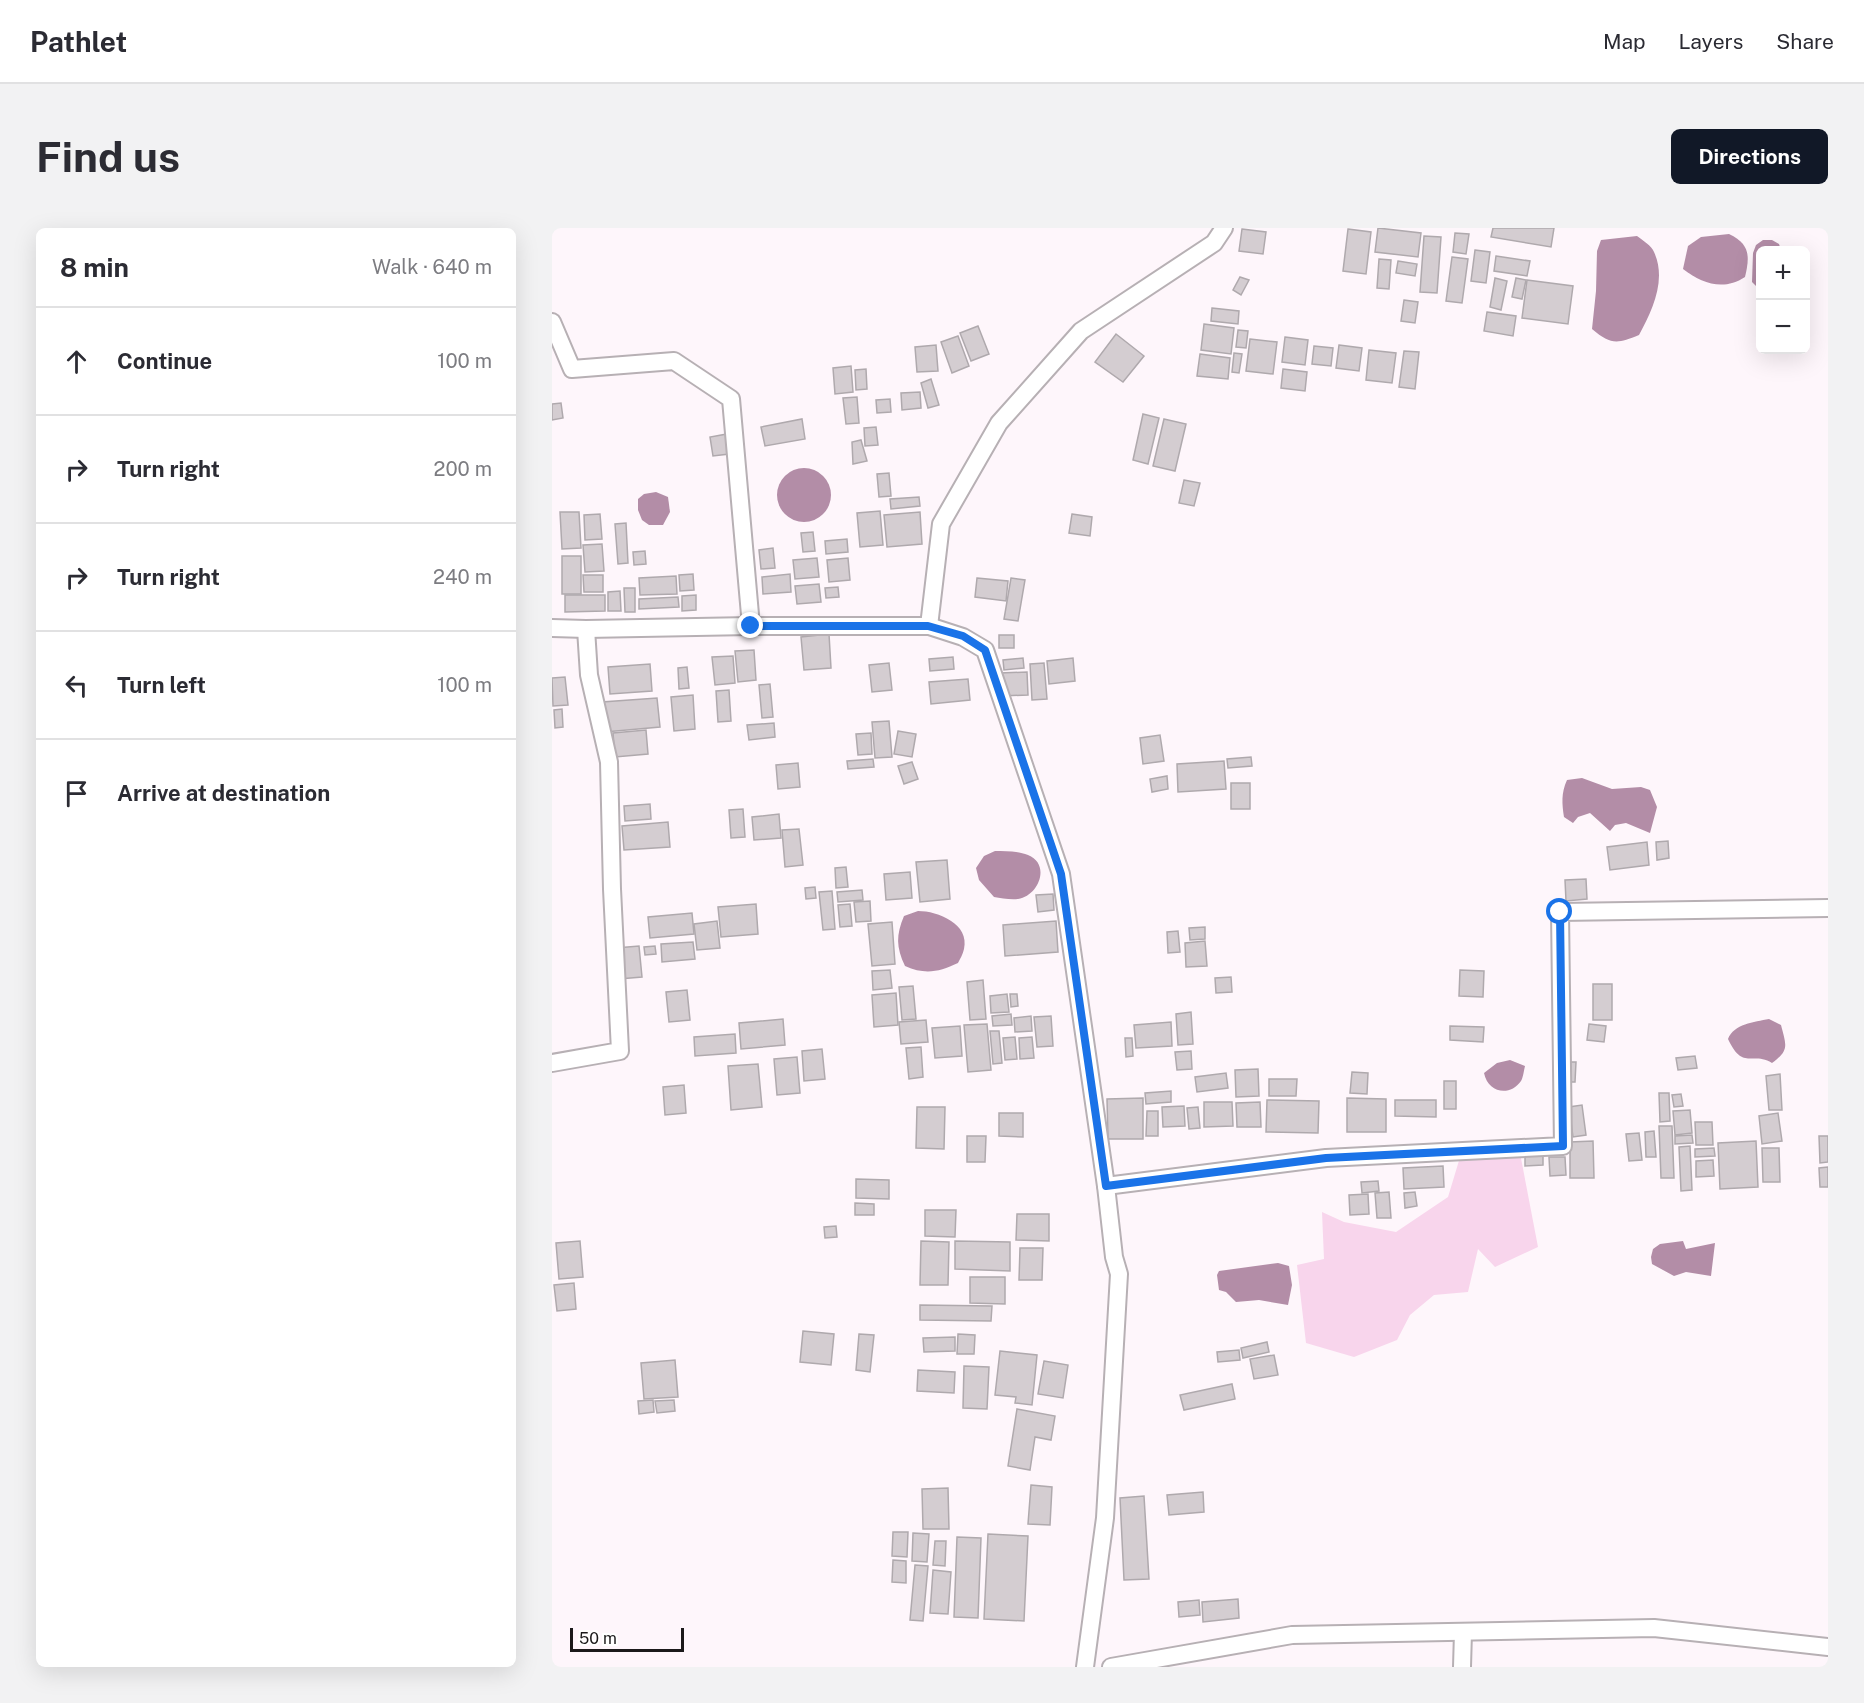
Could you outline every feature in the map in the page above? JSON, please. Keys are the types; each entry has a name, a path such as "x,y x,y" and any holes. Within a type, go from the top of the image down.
{"street":[{"path":"928,626 941,524 999,423 1081,331 1214,243 1224,228"},
{"path":"552,322 572,369 674,361 731,399 751,626"},
{"path":"552,628 928,626 963,636 985,650 1061,874 1106,1186 1114,1257 1119,1274 1105,1518 1085,1667"},
{"path":"552,1063 620,1051 612,889 609,762 589,675 586,629"},
{"path":"1106,1186 1326,1158 1563,1146 1560,912 1828,908"},
{"path":"1111,1667 1292,1635 1654,1628 1828,1647"},
{"path":"1462,1632 1462,1667"}],"shaded area":[{"path":"1729,234 1741,242 1747,251 1748,263 1745,277 1729,284 1713,284 1698,279 1683,269 1688,246 1701,237"},
{"path":"1637,236 1651,248 1658,263 1656,295 1639,335 1619,341 1609,340 1592,329 1597,251 1601,240"},
{"path":"1763,240 1772,240 1780,246 1756,246 1756,286 1752,282 1753,253 1756,245"},
{"path":"804,468 814,470 823,476 829,485 831,495 829,505 823,514 814,520 804,522 794,520 785,514 779,505 777,495 779,485 785,476 794,470"},
{"path":"656,492 668,497 670,512 663,525 649,525 642,520 638,510 638,499 644,494"},
{"path":"1582,778 1612,789 1641,787 1650,790 1657,807 1650,833 1626,823 1615,825 1610,831 1590,813 1578,817 1573,823 1564,817 1562,798 1567,780"},
{"path":"995,851 1020,853 1035,859 1040,872 1032,892 1018,899 994,897 979,880 976,868 984,856"},
{"path":"918,911 943,916 957,926 965,940 964,951 958,963 945,969 932,971 919,971 905,966 898,941 900,929 904,916"},
{"path":"1769,1019 1781,1025 1785,1042 1782,1054 1772,1063 1738,1055 1728,1039 1731,1034 1745,1024"},
{"path":"1510,1060 1525,1066 1521,1081 1506,1091 1495,1089 1486,1080 1484,1073 1497,1063"},
{"path":"1520,1153 1538,1247 1495,1267 1478,1249 1468,1292 1434,1295 1410,1315 1397,1340 1354,1357 1306,1343 1297,1265 1324,1259 1322,1212 1344,1222 1396,1232 1448,1197 1461,1154"},
{"path":"1683,1241 1686,1249 1715,1243 1711,1276 1686,1272 1674,1276 1652,1264 1653,1249 1660,1244"},
{"path":"1278,1263 1289,1266 1292,1285 1288,1305 1259,1300 1236,1302 1226,1292 1219,1290 1217,1275 1219,1271"}],"building":[{"path":"1378,228 1421,233 1418,257 1375,252"},
{"path":"1493,228 1554,228 1551,247 1491,237"},
{"path":"1242,229 1266,232 1263,254 1239,251"},
{"path":"1348,229 1371,232 1366,274 1343,271"},
{"path":"1455,233 1469,234 1466,254 1453,252"},
{"path":"1424,236 1441,237 1437,293 1420,292"},
{"path":"1475,250 1490,252 1486,283 1471,281"},
{"path":"1496,256 1530,261 1527,276 1494,271"},
{"path":"1452,257 1468,259 1462,303 1446,301"},
{"path":"1379,259 1391,260 1389,289 1377,288"},
{"path":"1398,261 1417,264 1415,276 1396,273"},
{"path":"1240,277 1249,280 1241,295 1233,290"},
{"path":"1495,278 1507,281 1501,310 1490,307"},
{"path":"1516,278 1526,280 1522,299 1512,297"},
{"path":"1527,280 1573,286 1568,324 1522,318"},
{"path":"1404,300 1418,302 1415,323 1401,321"},
{"path":"1212,308 1239,311 1238,324 1211,321"},
{"path":"1487,312 1516,316 1513,336 1484,331"},
{"path":"1204,324 1234,328 1231,354 1201,350"},
{"path":"978,326 989,354 971,361 960,333"},
{"path":"1238,330 1248,331 1246,348 1236,347"},
{"path":"1116,334 1144,356 1123,382 1095,362"},
{"path":"958,336 969,366 952,373 941,342"},
{"path":"1285,337 1308,340 1305,365 1282,362"},
{"path":"1250,339 1277,342 1273,374 1246,371"},
{"path":"936,345 938,371 917,372 915,347"},
{"path":"1339,345 1362,348 1359,371 1336,368"},
{"path":"1314,346 1333,348 1331,366 1312,364"},
{"path":"1369,350 1396,353 1392,383 1366,380"},
{"path":"1404,351 1419,352 1415,389 1399,387"},
{"path":"1234,353 1242,354 1239,373 1232,372"},
{"path":"1200,354 1230,358 1228,379 1197,376"},
{"path":"851,366 853,392 835,394 833,368"},
{"path":"866,369 867,389 856,390 855,370"},
{"path":"1283,369 1307,372 1305,391 1281,388"},
{"path":"931,379 939,405 928,408 921,383"},
{"path":"920,392 921,408 902,410 901,393"},
{"path":"857,397 859,423 846,424 843,398"},
{"path":"890,399 891,412 877,413 876,400"},
{"path":"561,403 563,418 552,420 552,404"},
{"path":"1143,414 1159,418 1148,464 1133,460"},
{"path":"802,419 805,439 765,446 761,427"},
{"path":"1164,419 1186,424 1175,471 1153,466"},
{"path":"876,427 878,445 865,446 864,428"},
{"path":"727,434 729,454 713,456 710,437"},
{"path":"861,440 867,461 853,464 852,442"},
{"path":"889,473 891,496 879,497 877,474"},
{"path":"1184,480 1200,483 1194,506 1179,503"},
{"path":"919,497 920,506 891,509 890,499"},
{"path":"880,511 883,545 860,547 857,513"},
{"path":"560,512 579,512 581,548 562,549"},
{"path":"920,512 922,544 887,547 884,515"},
{"path":"600,514 602,539 585,540 584,515"},
{"path":"1072,514 1092,517 1090,536 1069,533"},
{"path":"626,523 628,563 618,564 615,524"},
{"path":"813,532 815,551 803,552 801,533"},
{"path":"847,539 848,552 826,554 825,541"},
{"path":"602,544 604,571 585,572 583,545"},
{"path":"773,548 775,568 761,569 759,550"},
{"path":"645,551 646,564 634,565 633,552"},
{"path":"562,556 581,556 581,594 562,594"},
{"path":"817,558 819,577 795,579 793,560"},
{"path":"848,558 850,580 829,582 827,560"},
{"path":"693,574 694,590 680,591 679,575"},
{"path":"790,574 791,592 763,594 762,577"},
{"path":"583,575 603,575 603,592 584,592"},
{"path":"676,576 677,594 640,595 639,578"},
{"path":"977,578 1008,581 1006,601 975,597"},
{"path":"1011,578 1025,580 1018,621 1004,619"},
{"path":"819,584 821,602 797,604 795,586"},
{"path":"838,587 839,597 826,598 825,588"},
{"path":"624,588 635,588 635,612 625,612"},
{"path":"620,591 621,611 608,611 608,592"},
{"path":"565,595 605,595 605,611 565,612"},
{"path":"696,595 696,610 682,611 682,596"},
{"path":"678,597 679,607 639,609 639,599"},
{"path":"829,634 831,668 804,670 801,637"},
{"path":"999,635 1014,635 1014,648 999,648"},
{"path":"754,650 756,680 738,682 735,651"},
{"path":"733,656 735,683 715,685 712,657"},
{"path":"953,657 954,669 930,671 929,659"},
{"path":"1023,658 1024,668 1004,670 1003,660"},
{"path":"1073,658 1075,681 1049,684 1047,661"},
{"path":"889,663 892,690 872,692 869,665"},
{"path":"1044,663 1047,699 1032,700 1030,664"},
{"path":"650,664 652,691 610,694 608,667"},
{"path":"687,667 689,688 679,689 678,668"},
{"path":"1027,672 1028,695 1001,696 1000,673"},
{"path":"565,677 568,705 553,706 552,678"},
{"path":"968,679 970,700 931,704 929,682"},
{"path":"770,684 773,717 762,718 759,685"},
{"path":"729,690 731,721 718,722 716,691"},
{"path":"693,695 695,729 674,731 671,697"},
{"path":"657,698 660,727 605,732 602,702"},
{"path":"562,709 563,727 555,728 554,710"},
{"path":"889,721 892,757 875,758 872,722"},
{"path":"774,723 775,737 749,740 747,725"},
{"path":"646,730 648,754 615,757 613,733"},
{"path":"898,731 916,734 912,757 894,754"},
{"path":"871,733 872,754 858,755 856,734"},
{"path":"1160,735 1164,761 1143,764 1140,738"},
{"path":"1251,757 1252,766 1228,768 1227,759"},
{"path":"873,759 874,767 848,769 847,761"},
{"path":"1224,761 1226,789 1178,792 1177,764"},
{"path":"912,762 918,779 904,784 898,766"},
{"path":"798,763 800,787 778,789 776,765"},
{"path":"1167,776 1168,789 1152,792 1150,779"},
{"path":"1231,783 1250,783 1250,809 1231,809"},
{"path":"650,804 651,819 625,821 624,806"},
{"path":"743,809 745,837 731,838 729,810"},
{"path":"779,814 781,838 754,840 752,817"},
{"path":"668,822 670,847 624,850 622,826"},
{"path":"799,829 803,865 785,867 782,830"},
{"path":"1668,841 1669,858 1657,860 1656,842"},
{"path":"1647,842 1649,865 1610,870 1607,847"},
{"path":"947,860 950,899 920,902 916,862"},
{"path":"846,867 848,887 836,888 835,868"},
{"path":"910,872 912,898 886,900 884,874"},
{"path":"1586,879 1587,899 1566,901 1565,880"},
{"path":"815,887 816,898 806,899 805,888"},
{"path":"862,890 863,900 838,902 837,892"},
{"path":"832,891 835,929 823,930 819,892"},
{"path":"1053,894 1054,910 1038,912 1036,895"},
{"path":"870,901 871,921 856,922 854,902"},
{"path":"756,904 758,934 721,937 718,907"},
{"path":"850,904 852,926 840,927 838,905"},
{"path":"692,913 694,934 650,938 648,917"},
{"path":"717,921 720,948 697,950 694,924"},
{"path":"1056,921 1058,952 1005,956 1003,925"},
{"path":"892,922 895,964 872,966 868,924"},
{"path":"1205,927 1205,939 1190,940 1189,928"},
{"path":"1178,931 1180,952 1168,953 1167,932"},
{"path":"1205,941 1207,966 1186,967 1185,943"},
{"path":"693,942 695,959 662,962 661,944"},
{"path":"639,946 642,977 619,979 616,948"},
{"path":"655,946 656,954 645,955 644,947"},
{"path":"890,970 892,988 873,990 872,971"},
{"path":"1460,970 1484,971 1483,997 1459,996"},
{"path":"1231,977 1232,992 1216,993 1215,978"},
{"path":"983,980 986,1019 970,1020 967,982"},
{"path":"1593,984 1612,984 1612,1020 1593,1020"},
{"path":"913,986 916,1019 902,1020 899,987"},
{"path":"687,990 690,1020 669,1022 666,992"},
{"path":"896,993 898,1025 874,1027 872,995"},
{"path":"1007,994 1009,1012 991,1013 990,996"},
{"path":"1010,994 1017,994 1018,1006 1011,1007"},
{"path":"1191,1012 1193,1044 1178,1045 1176,1014"},
{"path":"1011,1014 1012,1025 993,1026 992,1016"},
{"path":"1031,1016 1032,1031 1015,1032 1014,1018"},
{"path":"1051,1016 1053,1046 1037,1047 1034,1017"},
{"path":"783,1019 785,1045 741,1049 739,1023"},
{"path":"926,1020 928,1042 901,1044 899,1022"},
{"path":"1171,1022 1172,1046 1136,1048 1134,1025"},
{"path":"987,1024 991,1070 968,1072 964,1025"},
{"path":"1589,1024 1606,1026 1604,1042 1587,1040"},
{"path":"960,1026 962,1056 935,1058 932,1028"},
{"path":"1450,1026 1484,1027 1483,1042 1450,1040"},
{"path":"990,1031 999,1031 1002,1063 993,1064"},
{"path":"735,1034 736,1053 695,1056 694,1037"},
{"path":"1015,1037 1017,1059 1005,1060 1003,1038"},
{"path":"1032,1037 1034,1058 1020,1059 1019,1038"},
{"path":"1125,1038 1132,1038 1133,1056 1126,1057"},
{"path":"921,1047 923,1077 909,1079 906,1048"},
{"path":"822,1049 825,1079 804,1081 802,1051"},
{"path":"1191,1051 1192,1069 1177,1070 1175,1052"},
{"path":"1695,1056 1697,1068 1678,1070 1676,1058"},
{"path":"797,1057 800,1093 777,1095 774,1059"},
{"path":"1568,1062 1576,1062 1575,1082 1568,1082"},
{"path":"758,1064 762,1107 731,1110 728,1066"},
{"path":"1258,1069 1259,1096 1236,1097 1235,1070"},
{"path":"1352,1072 1368,1073 1367,1094 1350,1093"},
{"path":"1226,1073 1228,1088 1197,1092 1195,1077"},
{"path":"1780,1074 1782,1110 1769,1110 1766,1076"},
{"path":"1269,1079 1297,1079 1296,1096 1269,1096"},
{"path":"1444,1081 1456,1081 1456,1109 1444,1109"},
{"path":"684,1085 686,1113 665,1115 663,1087"},
{"path":"1171,1091 1171,1102 1146,1104 1145,1093"},
{"path":"1659,1093 1669,1093 1670,1121 1660,1122"},
{"path":"1681,1094 1683,1106 1674,1107 1672,1095"},
{"path":"1143,1098 1143,1139 1108,1139 1107,1099"},
{"path":"1347,1098 1386,1099 1386,1132 1347,1132"},
{"path":"1267,1100 1319,1101 1318,1133 1266,1132"},
{"path":"1395,1100 1436,1100 1436,1117 1395,1116"},
{"path":"1204,1102 1232,1102 1233,1126 1204,1127"},
{"path":"1260,1102 1261,1127 1237,1127 1236,1103"},
{"path":"1582,1105 1586,1135 1573,1137 1569,1107"},
{"path":"1184,1106 1185,1126 1163,1127 1162,1107"},
{"path":"917,1107 945,1107 944,1149 916,1148"},
{"path":"1198,1107 1200,1128 1189,1129 1187,1108"},
{"path":"1690,1110 1692,1133 1675,1135 1673,1111"},
{"path":"1147,1111 1158,1111 1158,1136 1146,1136"},
{"path":"999,1113 1023,1113 1023,1137 999,1136"},
{"path":"1778,1113 1782,1141 1762,1144 1759,1116"},
{"path":"1695,1122 1712,1122 1713,1145 1696,1145"},
{"path":"1659,1126 1672,1126 1674,1178 1661,1178"},
{"path":"1654,1131 1656,1157 1646,1157 1645,1132"},
{"path":"1639,1133 1642,1160 1629,1161 1626,1134"},
{"path":"1692,1135 1693,1143 1675,1144 1675,1136"},
{"path":"967,1136 986,1136 985,1162 967,1162"},
{"path":"1819,1136 1828,1136 1828,1162 1820,1163"},
{"path":"1593,1141 1594,1178 1570,1178 1570,1142"},
{"path":"1756,1141 1758,1187 1720,1189 1718,1143"},
{"path":"1690,1146 1692,1190 1681,1191 1679,1147"},
{"path":"1714,1148 1715,1156 1695,1157 1695,1149"},
{"path":"1762,1148 1779,1148 1780,1182 1763,1182"},
{"path":"1525,1150 1543,1150 1543,1165 1525,1166"},
{"path":"1549,1157 1565,1157 1566,1175 1550,1176"},
{"path":"1713,1160 1714,1176 1696,1177 1696,1161"},
{"path":"1443,1166 1444,1187 1404,1189 1403,1168"},
{"path":"1828,1167 1828,1187 1820,1187 1819,1168"},
{"path":"856,1179 889,1180 889,1199 856,1198"},
{"path":"1378,1181 1379,1191 1362,1193 1361,1182"},
{"path":"1389,1192 1391,1218 1377,1218 1375,1193"},
{"path":"1415,1192 1417,1206 1405,1208 1404,1193"},
{"path":"1368,1194 1369,1214 1350,1215 1349,1195"},
{"path":"855,1203 874,1204 874,1215 855,1215"},
{"path":"925,1210 956,1210 955,1237 925,1236"},
{"path":"1017,1214 1049,1214 1049,1241 1016,1240"},
{"path":"836,1226 837,1237 825,1238 824,1227"},
{"path":"580,1241 583,1277 559,1279 556,1243"},
{"path":"921,1241 949,1242 948,1285 920,1285"},
{"path":"955,1241 1010,1242 1010,1271 955,1269"},
{"path":"1020,1248 1043,1248 1042,1280 1019,1280"},
{"path":"970,1277 1005,1277 1005,1304 970,1303"},
{"path":"574,1283 576,1309 557,1311 554,1285"},
{"path":"920,1305 992,1306 991,1321 920,1320"},
{"path":"803,1331 834,1334 831,1365 800,1362"},
{"path":"859,1334 874,1335 870,1372 856,1370"},
{"path":"958,1334 975,1335 974,1354 957,1354"},
{"path":"955,1337 955,1351 924,1352 923,1338"},
{"path":"1267,1342 1269,1352 1243,1358 1241,1348"},
{"path":"1239,1350 1240,1360 1218,1362 1217,1352"},
{"path":"1000,1351 1037,1355 1032,1405 1015,1403 1016,1397 995,1395"},
{"path":"1274,1355 1278,1375 1254,1379 1250,1359"},
{"path":"675,1360 678,1397 644,1399 641,1363"},
{"path":"1044,1361 1068,1365 1063,1398 1038,1394"},
{"path":"964,1366 989,1367 987,1409 963,1408"},
{"path":"918,1370 955,1372 954,1393 917,1391"},
{"path":"1232,1384 1235,1399 1184,1410 1180,1395"},
{"path":"653,1400 654,1412 639,1414 638,1401"},
{"path":"674,1400 675,1411 657,1413 655,1401"},
{"path":"1017,1409 1055,1416 1051,1440 1035,1437 1030,1470 1008,1466"},
{"path":"1031,1485 1052,1487 1050,1525 1028,1524"},
{"path":"948,1488 949,1529 923,1529 922,1489"},
{"path":"1203,1492 1204,1512 1169,1515 1167,1495"},
{"path":"1144,1496 1149,1579 1124,1580 1120,1498"},
{"path":"893,1532 908,1532 907,1557 892,1556"},
{"path":"913,1533 929,1534 927,1562 912,1561"},
{"path":"988,1534 1028,1536 1024,1621 984,1619"},
{"path":"957,1537 981,1538 978,1618 954,1617"},
{"path":"935,1541 946,1541 945,1566 933,1565"},
{"path":"893,1560 906,1561 906,1583 892,1582"},
{"path":"915,1565 928,1566 923,1621 910,1620"},
{"path":"933,1570 951,1572 948,1614 930,1613"},
{"path":"1238,1599 1239,1618 1203,1622 1202,1602"},
{"path":"1199,1600 1200,1615 1179,1617 1178,1602"}],"route":[{"path":"751,626 928,626 963,636 985,650 1061,874 1106,1186 1326,1158 1563,1146 1560,912"}]}
